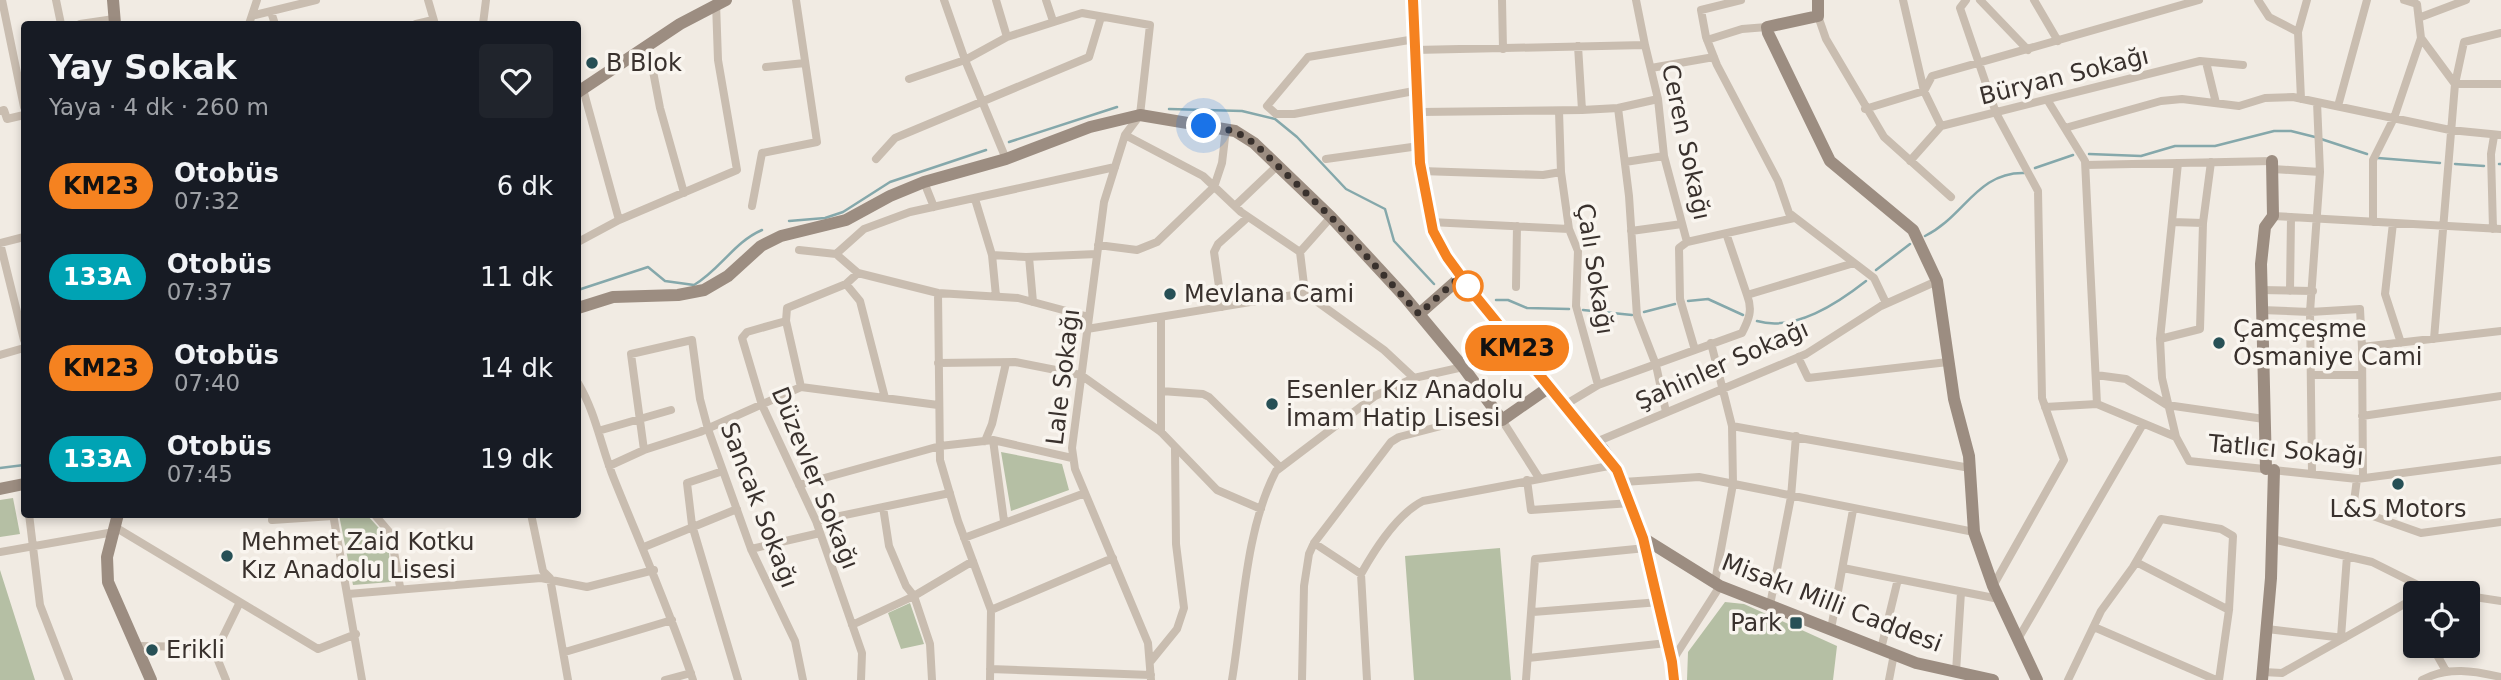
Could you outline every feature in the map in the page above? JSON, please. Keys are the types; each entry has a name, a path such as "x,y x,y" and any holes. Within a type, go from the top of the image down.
{"street":[{"path":"2,0 21,92"},
{"path":"56,0 60,21"},
{"path":"113,0 115,21"},
{"path":"251,21 255,15 257,0"},
{"path":"255,15 316,0"},
{"path":"428,0 434,21"},
{"path":"483,21 486,0"},
{"path":"752,206 762,153 817,142 796,0"},
{"path":"944,0 965,60 1006,159"},
{"path":"996,0 1007,37"},
{"path":"1046,0 1053,21"},
{"path":"1413,0 1420,112 1419,146 1430,222 1437,240 1461,276 1548,388 1615,465 1644,543 1660,602 1674,680"},
{"path":"1502,0 1503,49"},
{"path":"1636,0 1645,45"},
{"path":"1698,0 1707,40 1714,57 1779,181 1789,213 1874,278 1886,303"},
{"path":"1701,10 1741,0"},
{"path":"1818,0 1818,16 1826,39 1884,137 1951,197"},
{"path":"1903,0 1924,91 1941,126 1910,161"},
{"path":"1966,0 1960,8 1977,64 1996,113 2038,191 2042,398 2064,460 1993,586"},
{"path":"1980,0 2028,50"},
{"path":"2034,0 2058,41"},
{"path":"1866,109 1924,91 1932,76 2199,0"},
{"path":"2258,0 2269,17 2298,32"},
{"path":"2301,99 2298,32 2307,0"},
{"path":"2338,106 2367,0"},
{"path":"2373,222 2373,160 2394,118 2421,37 2419,2 2404,0"},
{"path":"2421,17 2466,0"},
{"path":"581,89 719,1"},
{"path":"581,240 619,220 737,170 718,60 719,1"},
{"path":"271,12 274,21"},
{"path":"909,79 965,60 1007,37 1082,13 1140,21 1150,25 1140,114"},
{"path":"1707,40 1742,29 1767,27 1818,16"},
{"path":"876,159 895,138 1089,57 1101,17"},
{"path":"1767,27 1830,161 1913,230 1937,281 1948,362 1970,468 1974,532 1993,586 2037,680"},
{"path":"2434,339 2450,130 2455,84 2464,42 2501,33"},
{"path":"2421,37 2455,84"},
{"name":"Ceren Sokağı","path":"1419,90 1294,114 1276,114 1267,106 1308,57 1415,44 1503,49 1645,45 1658,99 1664,156 1687,242 1794,218"},
{"path":"648,45 660,108 684,193"},
{"path":"1578,46 1582,110"},
{"path":"1651,68 1714,57"},
{"path":"766,67 804,62"},
{"path":"2206,62 2216,103"},
{"name":"Büryan Sokağı","path":"1941,126 2206,62 2243,65"},
{"path":"2455,84 2501,83"},
{"path":"581,93 619,220"},
{"path":"2065,128 2161,101 2182,99 2239,106 2265,98 2301,99 2450,130 2498,135 2491,154 2497,229 2273,216"},
{"path":"1420,112 1582,110 1618,108 1658,99"},
{"path":"2048,101 2085,165 2097,404"},
{"path":"2312,474 2310,312 2320,172 2316,102"},
{"path":"1618,108 1637,316 1656,365 1666,412"},
{"path":"0,111 4,110 7,119 21,117"},
{"path":"1559,111 1561,172"},
{"path":"581,307 613,297 678,295 704,290 728,276 761,246 781,236 846,220 925,182 1006,159 1090,127 1140,114 1226,129 1248,138 1278,165 1331,217 1419,314 1463,367 1539,478"},
{"name":"Lale Sokağı","path":"1140,114 1125,135 1104,202 1072,458 1137,613 1151,661 1151,678"},
{"path":"992,255 1029,257 1097,250 1137,250 1157,242 1214,187 1222,163 1226,129"},
{"path":"1125,135 1188,167 1248,218 1300,251"},
{"path":"1326,159 1419,146"},
{"path":"1625,162 1664,156"},
{"path":"2085,165 2211,162 2272,165 2320,172"},
{"path":"2160,339 2200,329 2203,223 2211,162"},
{"path":"2176,437 2167,405 2160,339 2178,163"},
{"path":"1235,206 1278,165"},
{"path":"2272,165 2273,216 2264,227 2261,290 2263,419 2270,470 2272,539 2262,676 2284,677 2343,638 2403,605"},
{"path":"836,254 864,229 910,212 1115,167"},
{"name":"Çalı Sokağı","path":"1421,171 1544,175 1561,172 1569,229 1577,251 1576,306 1598,385"},
{"path":"925,182 934,207"},
{"path":"975,199 992,255 996,296"},
{"path":"1305,293 1300,251 1331,217"},
{"path":"2290,290 2291,217"},
{"path":"1222,307 1214,252 1217,244 1248,218"},
{"path":"1430,222 1569,229"},
{"path":"2172,222 2203,223"},
{"path":"2393,223 2385,294 2401,343"},
{"path":"1631,231 1682,224"},
{"path":"1516,287 1517,226"},
{"path":"1563,406 1598,385 1742,333 1750,318 1747,295 1726,233"},
{"path":"21,238 0,243 21,328"},
{"path":"1687,242 1679,248 1680,299 1695,349"},
{"path":"799,250 836,254 858,273 938,293 996,296 1033,302 1089,317"},
{"path":"1029,257 1033,302"},
{"path":"1747,295 1854,263"},
{"path":"802,387 786,321 787,308 846,284 858,273"},
{"path":"1419,314 1461,276"},
{"name":"Şahinler Sokağı","path":"1596,442 1798,357 1886,303 1937,281"},
{"path":"846,284 860,301 885,397"},
{"path":"2261,290 2313,290"},
{"path":"938,293 940,446 950,493 991,610 990,680"},
{"path":"1087,329 1305,293 1384,350 1414,378"},
{"path":"2261,310 2310,312 2360,309 2360,479 2353,509 2421,533 2501,522"},
{"path":"1161,317 1161,432"},
{"name":"Düzevler Sokağı","path":"786,321 747,332 743,338 762,404 816,521 862,653 861,680"},
{"path":"2362,347 2501,331"},
{"name":"Sancak Sokağı","path":"639,418 631,354 692,340 700,399 708,429 751,549 796,642 803,680"},
{"path":"1672,662 1717,584 1732,484 1732,426 1720,389 1711,343"},
{"path":"0,355 21,349"},
{"path":"1798,357 1808,378 1948,362"},
{"path":"938,363 1006,362 1081,375 1161,432 1217,490 1261,509"},
{"path":"1004,521 989,441 1006,362"},
{"path":"1232,680 1261,509 1267,489 1280,467 1375,396 1414,378 1463,367"},
{"path":"2096,375 2126,379 2167,405 2263,419"},
{"path":"2311,375 2362,376"},
{"path":"610,466 644,450 708,429 802,387 938,405"},
{"path":"1302,680 1304,586 1314,543 1391,442 1399,437 1498,416 1548,388"},
{"path":"1161,391 1203,394 1209,397 1280,467"},
{"path":"2362,416 2501,396"},
{"path":"581,397 598,430 610,466 654,570 692,676 665,680"},
{"name":"Tatlıcı Sokağı","path":"2045,407 2097,404 2176,437 2189,461 2360,479 2501,460"},
{"path":"598,430 671,410"},
{"path":"639,418 644,450"},
{"path":"2018,639 2143,424"},
{"path":"1732,426 1970,468"},
{"path":"1770,605 1791,497 1796,436"},
{"path":"799,485 940,446 989,441 1072,458"},
{"path":"1151,661 1177,629 1184,608 1176,544 1175,449"},
{"path":"1367,680 1361,574 1371,556 1415,506 1527,480 1615,465"},
{"path":"723,471 687,483 692,525 738,680"},
{"path":"1623,482 1699,477 1853,510 1974,532"},
{"path":"1527,480 1531,510 1631,503"},
{"path":"0,489 21,486"},
{"path":"816,521 950,493"},
{"path":"964,538 1085,493"},
{"path":"883,507 889,546 906,586 914,596 930,644 932,680"},
{"path":"644,547 692,525 737,509"},
{"path":"1831,629 1853,510"},
{"path":"30,518 40,605 69,680"},
{"path":"272,520 296,518"},
{"path":"334,518 362,680"},
{"path":"377,518 391,534 400,587"},
{"path":"532,518 543,571 550,578 568,680"},
{"path":"2068,680 2094,626 2161,519 2221,529 2233,536 2235,547 2229,610 2217,680 2094,626"},
{"path":"116,524 107,557 108,582 139,646 151,680"},
{"path":"0,552 116,524 318,649 356,635"},
{"path":"751,549 820,533"},
{"path":"2272,539 2372,562 2406,581"},
{"path":"1314,543 1361,574"},
{"path":"1526,680 1535,559 1644,543"},
{"name":"Misakı Milli Caddesi","path":"1644,543 1717,584 1916,663 1993,680"},
{"path":"2343,638 2347,556"},
{"path":"991,610 1112,558"},
{"path":"852,625 914,596 973,561"},
{"path":"2136,562 2229,610"},
{"path":"1843,568 1999,599"},
{"path":"348,594 400,587 550,578 587,587 654,570"},
{"path":"1881,649 1898,579"},
{"path":"1961,592 1961,675"},
{"path":"2480,598 2501,601"},
{"path":"215,653 240,602"},
{"path":"1533,612 1660,602"},
{"path":"565,652 672,620"},
{"path":"2267,629 2343,638"},
{"path":"1528,657 1667,643"},
{"path":"139,646 204,646 215,653 226,680"},
{"path":"1889,680 1894,654"},
{"path":"2439,658 2446,671"},
{"path":"990,669 1151,678"},
{"path":"2422,680 2446,671 2472,671 2501,677"}],"green space":[{"path":"1001,452 1062,464 1069,490 1011,511"},
{"path":"13,498 20,534 0,537 0,500"},
{"path":"340,518 370,518 388,538 391,582 353,585"},
{"path":"1500,548 1511,680 1414,680 1405,556"},
{"path":"0,570 35,680 0,680"},
{"path":"1725,602 1744,604 1837,646 1833,680 1687,680 1688,652"},
{"path":"910,603 924,644 901,649 888,613"}],"waterway":[{"path":"1009,142 1117,107"},
{"path":"1169,109 1242,111 1275,119 1297,137 1346,189 1385,209 1394,241 1434,284"},
{"path":"2089,154 2141,156 2175,146 2215,146 2274,131 2291,131 2315,137"},
{"path":"2321,139 2367,154"},
{"path":"789,221 825,218 843,212 890,182 986,150"},
{"path":"2035,168 2073,155"},
{"path":"2378,158 2440,163"},
{"path":"2455,164 2484,166"},
{"path":"1925,236 1939,228 1982,187 2008,175 2024,173"},
{"path":"581,289 648,267 665,281 694,285 712,272 743,242 762,230"},
{"path":"1876,270 1910,244"},
{"path":"1757,321 1771,323 1801,319 1829,306 1866,281"},
{"path":"1688,301 1708,299 1743,315"},
{"path":"1496,300 1508,300 1527,308 1569,309"},
{"path":"1644,312 1675,304"},
{"path":"1583,310 1632,315"},
{"path":"0,468 21,465"}],"bus line":[{"name":"KM23","path":"1413,0 1420,106 1420,163 1425,201 1433,231 1447,257 1477,298 1563,406 1603,449 1620,474 1646,548 1660,602 1674,680"}],"place":[{"name":"B Blok","path":"592,63"},
{"name":"Mevlana Cami","path":"1170,294"},
{"name":"Çamçeşme Osmaniye Cami","path":"2219,343"},
{"name":"Esenler Kız Anadolu İmam Hatip Lisesi","path":"1272,404"},
{"name":"L&S Motors","path":"2398,484"},
{"name":"Mehmet Zaid Kotku Kız Anadolu Lisesi","path":"227,556"},
{"name":"Park","path":"1796,623"},
{"name":"Erikli","path":"152,650"}],"route":[{"path":"1204,126 1235,131 1254,143 1331,217 1419,314 1461,276 1468,286"}]}
